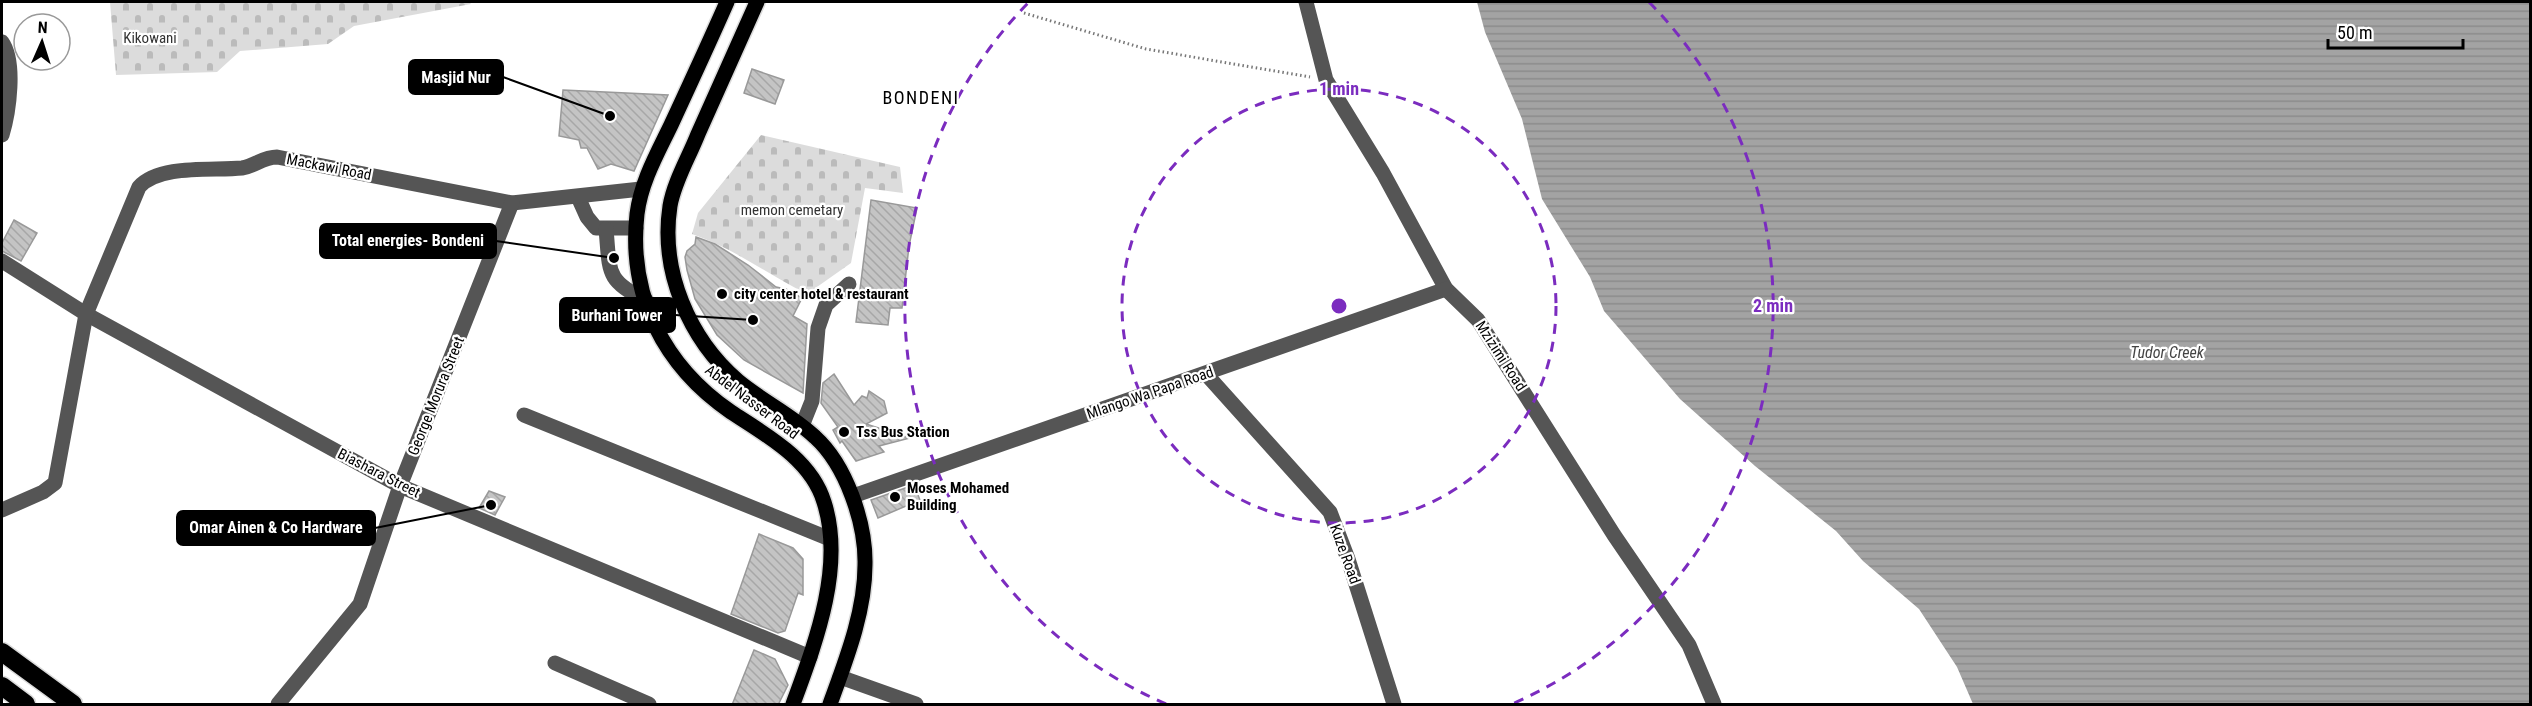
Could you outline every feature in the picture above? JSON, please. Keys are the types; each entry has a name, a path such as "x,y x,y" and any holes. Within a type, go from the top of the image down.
{"highway":[{"path":"2,652 73,705"},
{"path":"2,686 26,705"}],"main road":[{"name":"Abdel Nasser Road","path":"727,2 641,189 636,228 640,277 659,337 679,367 730,411 794,456 804,468 824,502 830,539 827,593 810,657 793,705"},
{"name":"Abdel Nasser Road","path":"757,2 684,168 671,205 670,257 683,306 705,346 737,380 817,438 853,496 861,524 866,562 864,585 840,677 830,705"}],"street":[{"name":"Mzizimi Road","path":"1306,2 1326,80 1383,173 1446,289 1478,320 1614,535 1689,645 1714,705"},
{"path":"2,42 10,57 8,117 2,135"},
{"name":"Mackawi Road","path":"2,510 43,492 55,483 87,314 139,187 158,175 245,167 261,159 277,157 512,203 641,189"},
{"path":"578,197 587,217 596,228 606,230 636,228"},
{"name":"George Morura Street","path":"278,705 360,604 400,486 512,203"},
{"path":"606,230 610,271 622,289 646,300"},
{"name":"Biashara Street","path":"2,261 87,314 400,486 810,657"},
{"path":"802,426 812,401 818,328 826,305 849,284"},
{"name":"Mlango Wa Papa Road","path":"853,496 1446,289"},
{"name":"Kuze Road","path":"1206,374 1330,513 1348,559 1394,705"},
{"path":"524,415 830,539"},
{"path":"555,663 649,705"},
{"path":"840,677 916,705"}],"path":[{"path":"1024,13 1146,49 1326,80"}],"green space":[{"name":"Kikowani","path":"110,2 469,2 471,4 354,26 328,44 240,51 217,72 116,75"},
{"name":"memon cemetary","path":"761,135 900,167 903,193 865,188 851,263 807,294 737,254 692,234 698,213"}],"water":[{"name":"Tudor Creek","path":"1477,2 2530,2 2530,704 1973,704 1957,667 1919,609 1863,561 1836,531 1755,466 1680,399 1604,311 1590,277 1542,199 1522,119 1485,32"}],"building":[{"path":"752,69 784,80 775,104 744,93"},
{"path":"563,90 668,95 634,171 611,164 598,169 587,148 581,148 579,140 559,136"},
{"path":"871,200 917,208 909,246 902,308 890,308 888,325 856,322"},
{"path":"14,220 37,233 21,261 2,251 2,243"},
{"path":"696,237 715,244 748,265 776,287 786,289 802,298 793,316 807,324 803,393 744,360 717,335 695,299 687,270 685,257 687,251 695,244"},
{"path":"834,374 854,405 862,396 867,398 869,391 884,401 887,413 866,424 910,438 879,446 884,452 856,461 842,441 840,443 833,430 838,427 821,403 823,383"},
{"name":"Moses Mohamed Building","path":"914,485 920,500 878,518 871,500"},
{"path":"489,491 505,497 495,515 479,508"},
{"path":"759,534 793,548 803,559 803,595 798,593 785,631 778,633 731,614"},
{"path":"754,650 775,659 788,685 778,705 732,705"}],"place":[{"name":"Masjid Nur","path":"610,116"},
{"name":"Total energies- Bondeni","path":"614,258"},
{"name":"city center hotel & restaurant","path":"722,294"},
{"name":"Burhani Tower","path":"753,320"},
{"name":"Tss Bus Station","path":"844,432"},
{"name":"Moses Mohamed Building","path":"895,497"},
{"name":"Omar Ainen & Co Hardware","path":"491,505"}],"district":[{"name":"BONDENI","path":"921,98"}]}
